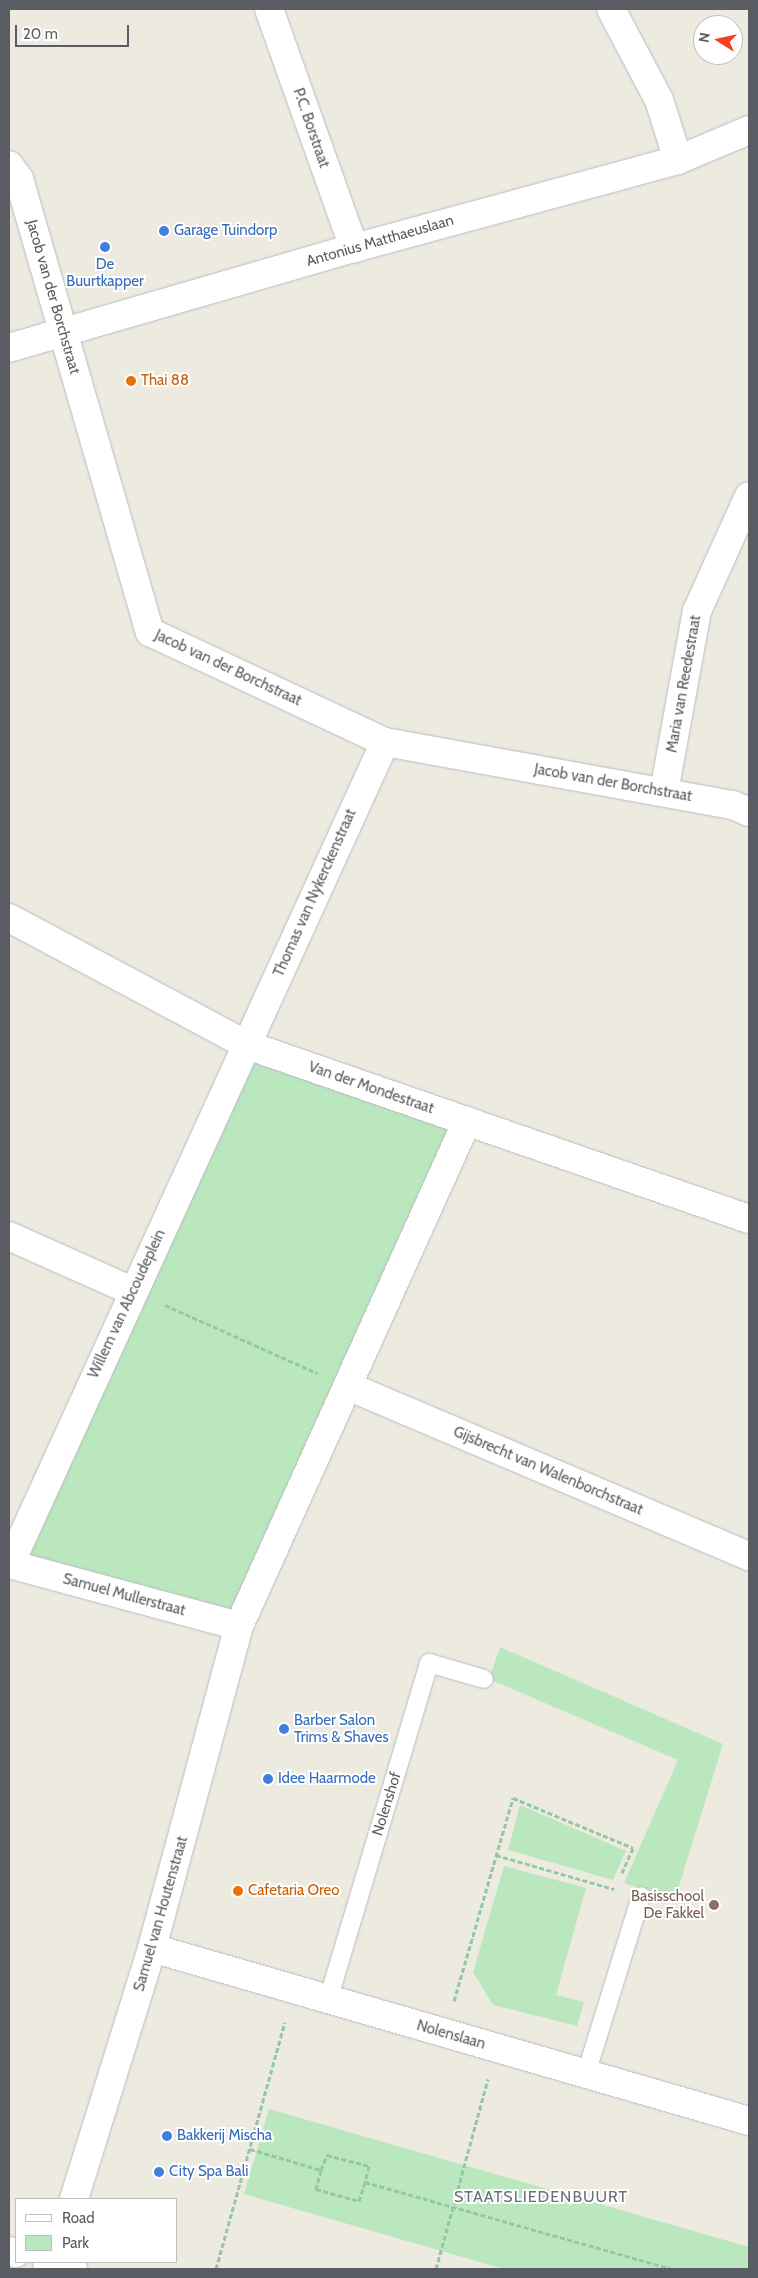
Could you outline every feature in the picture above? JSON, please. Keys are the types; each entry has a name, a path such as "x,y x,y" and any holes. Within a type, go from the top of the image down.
{"street":[{"name":"P.C. Borstraat","path":"268,9 354,248"},
{"path":"611,9 660,100 678,160"},
{"name":"Antonius Matthaeuslaan","path":"9,348 354,248 678,160 749,132"},
{"name":"Jacob van der Borchstraat","path":"9,165 19,179 150,632 385,742 733,805 749,812"},
{"name":"Maria van Reedestraat","path":"664,792 697,611 749,496"},
{"name":"Thomas van Nykerckenstraat","path":"247,1046 385,742"},
{"name":"Van der Mondestraat","path":"9,918 247,1046 749,1218"},
{"name":"Willem van Abcoudeplein","path":"9,1564 132,1291 247,1046"},
{"path":"239,1626 467,1121"},
{"path":"9,1236 132,1291"},
{"name":"Gijsbrecht van Walenborchstraat","path":"348,1386 749,1556"},
{"name":"Samuel Mullerstraat","path":"9,1564 239,1626"},
{"name":"Samuel van Houtenstraat","path":"74,2198 152,1948 239,1626"},
{"name":"Nolenslaan","path":"152,1948 749,2122"}],"lane":[{"name":"Nolenshof","path":"328,2000 429,1663 484,1679"},
{"path":"586,2074 641,1896"}],"path":[{"path":"132,1291 348,1386"},
{"path":"445,2033 513,1798 633,1848 615,1889"},
{"path":"496,1855 641,1896"},
{"path":"216,2269 294,1990"},
{"path":"436,2269 497,2048"},
{"path":"250,2149 321,2170"},
{"path":"327,2155 369,2166 359,2201 316,2189 321,2170 327,2155"},
{"path":"365,2182 672,2269"}],"green space":[{"path":"247,1045 467,1121 239,1626 10,1564"},
{"path":"500,1647 723,1744 675,1899 624,1883 678,1760 489,1679"},
{"path":"520,1805 626,1851 613,1880 508,1850"},
{"path":"504,1866 586,1888 556,1995 584,2002 577,2026 493,2005 473,1972"},
{"path":"269,2109 749,2247 749,2269 504,2269 244,2194"}],"place":[{"name":"Garage Tuindorp","path":"164,231"},
{"name":"De Buurtkapper","path":"105,247"},
{"name":"Thai 88","path":"131,381"},
{"name":"Barber Salon Trims & Shaves","path":"284,1729"},
{"name":"Idee Haarmode","path":"268,1779"},
{"name":"Cafetaria Oreo","path":"238,1891"},
{"name":"Basisschool De Fakkel","path":"714,1905"},
{"name":"Bakkerij Mischa","path":"167,2136"},
{"name":"City Spa Bali","path":"159,2172"}],"district":[{"name":"STAATSLIEDENBUURT","path":"541,2197"}]}
